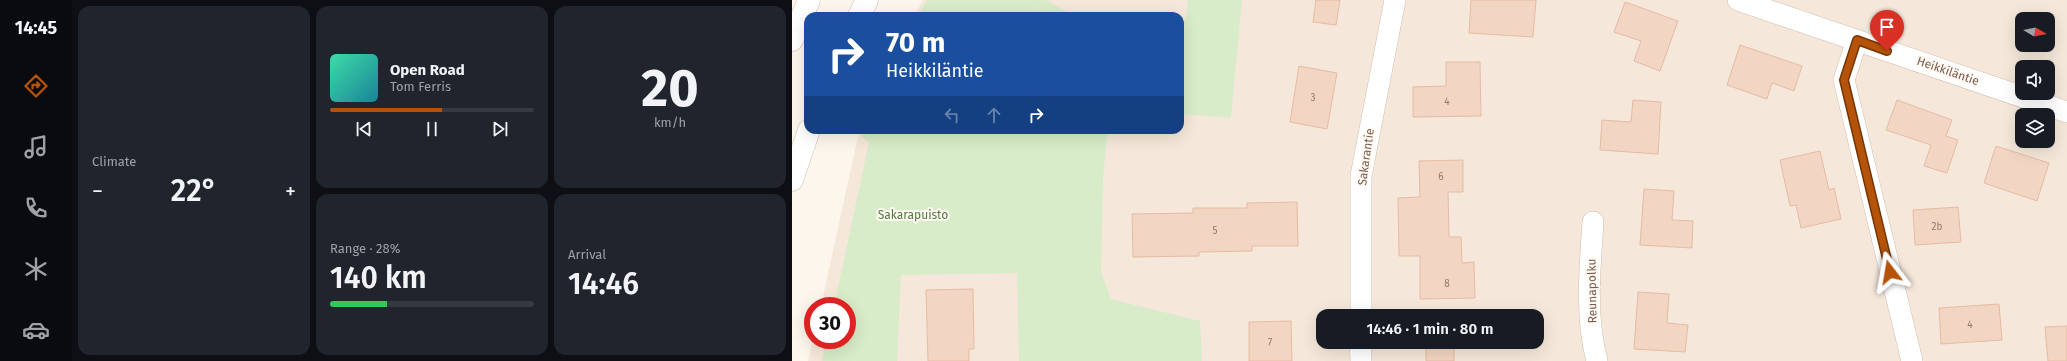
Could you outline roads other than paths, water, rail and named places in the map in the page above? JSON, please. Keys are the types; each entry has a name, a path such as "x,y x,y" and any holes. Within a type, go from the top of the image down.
{"main road":[{"path":"792,40 809,0"},
{"path":"861,12 866,0"},
{"path":"792,180 808,134"}],"street":[{"name":"Sakarantie","path":"1361,309 1361,176 1395,0"},
{"name":"Heikkiläntie","path":"1738,0 2067,112"},
{"path":"1857,40 1844,80 1912,361"},
{"name":"Reunapolku","path":"1593,222 1589,281 1594,348 1597,361"},
{"path":"1360,349 1361,361"}],"park label":[{"name":"Sakarapuisto","path":"913,215"}]}
